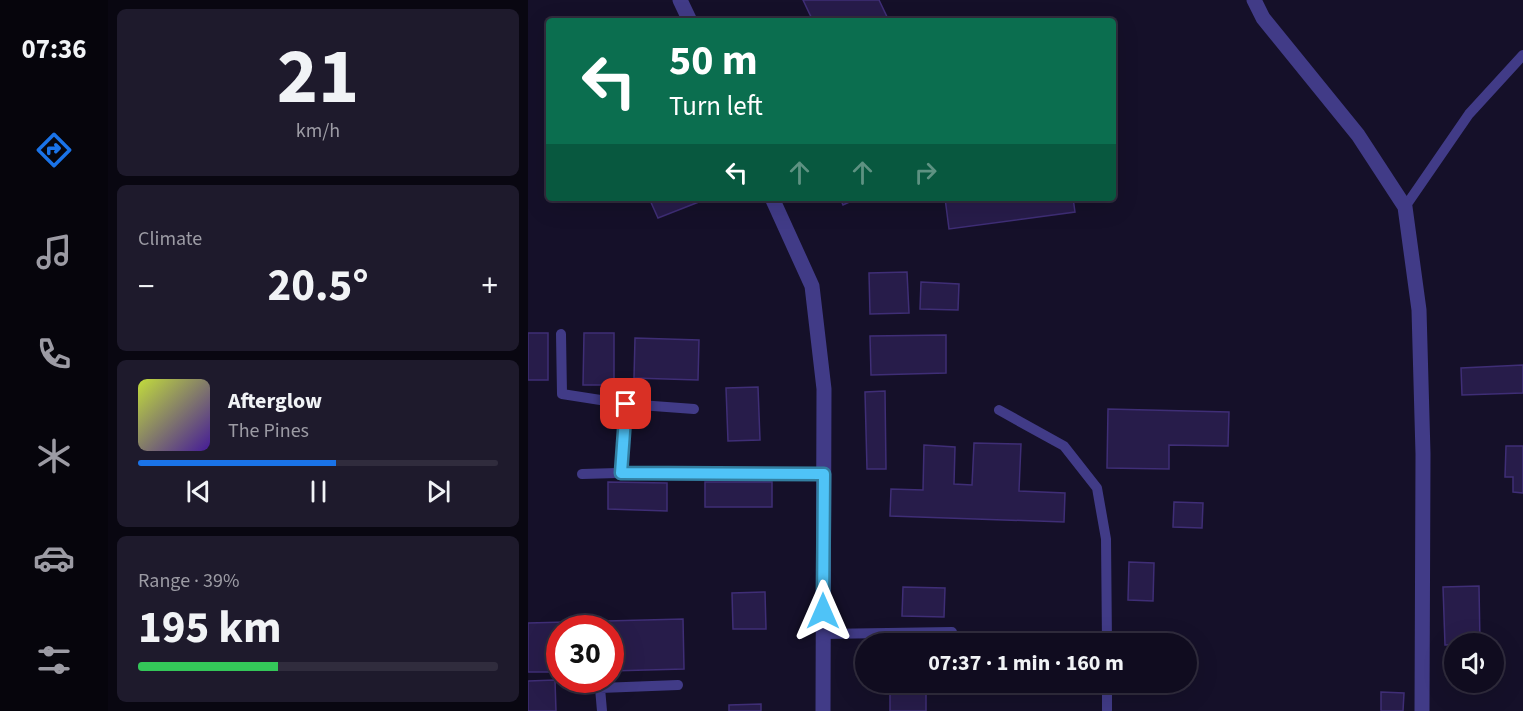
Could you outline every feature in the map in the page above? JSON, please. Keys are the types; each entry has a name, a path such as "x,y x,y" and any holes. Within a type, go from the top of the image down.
{"street":[{"path":"680,0 689,18"},
{"path":"1254,0 1263,18 1358,135 1405,207 1419,321 1423,454 1422,711"},
{"path":"773,201 812,286 824,389 823,711"}],"lane":[{"path":"1405,207 1469,114 1523,55"},
{"path":"561,334 562,394 626,404 694,409"},
{"path":"621,473 626,404"},
{"path":"999,410 1064,446 1097,488 1106,539 1107,633"},
{"path":"582,474 824,474"},
{"path":"823,634 952,632"},
{"path":"602,711 600,688 678,685"},
{"path":"1107,693 1107,711"}],"building":[{"path":"803,0 879,0 888,18 812,18"},
{"path":"650,201 701,201 658,218"},
{"path":"945,201 1073,201 1075,212 949,229"},
{"path":"907,272 909,313 870,314 869,273"},
{"path":"921,282 959,284 958,310 920,309"},
{"path":"528,333 548,333 548,380 528,380"},
{"path":"584,333 614,333 614,385 583,385"},
{"path":"946,335 946,373 871,375 870,336"},
{"path":"635,338 699,340 698,380 634,378"},
{"path":"1523,365 1523,393 1462,395 1461,368"},
{"path":"758,387 760,440 728,441 726,388"},
{"path":"885,391 886,469 867,469 865,392"},
{"path":"1108,409 1229,412 1228,446 1169,445 1169,469 1107,468"},
{"path":"974,443 1021,444 1019,491 1065,493 1064,522 890,516 891,489 923,490 924,445 955,447 954,484 972,485"},
{"path":"1506,446 1523,446 1523,493 1513,492 1513,477 1505,477"},
{"path":"608,482 667,483 667,511 608,509"},
{"path":"705,482 772,482 772,507 705,507"},
{"path":"1174,502 1203,503 1202,528 1173,527"},
{"path":"1129,562 1154,563 1153,601 1128,600"},
{"path":"1479,586 1480,633 1445,633 1443,587"},
{"path":"903,587 945,588 944,617 902,616"},
{"path":"765,592 766,629 733,629 732,593"},
{"path":"683,619 684,669 624,671 624,621"},
{"path":"528,623 546,623 546,672 528,672"},
{"path":"546,680 546,693 555,693 556,711 528,711 528,681"},
{"path":"1381,692 1404,693 1403,711 1381,711"},
{"path":"890,693 926,693 926,711 890,711"},
{"path":"761,704 761,711 729,711 729,705"}],"route":[{"path":"626,404 621,473 688,471 824,474 823,611"}]}
